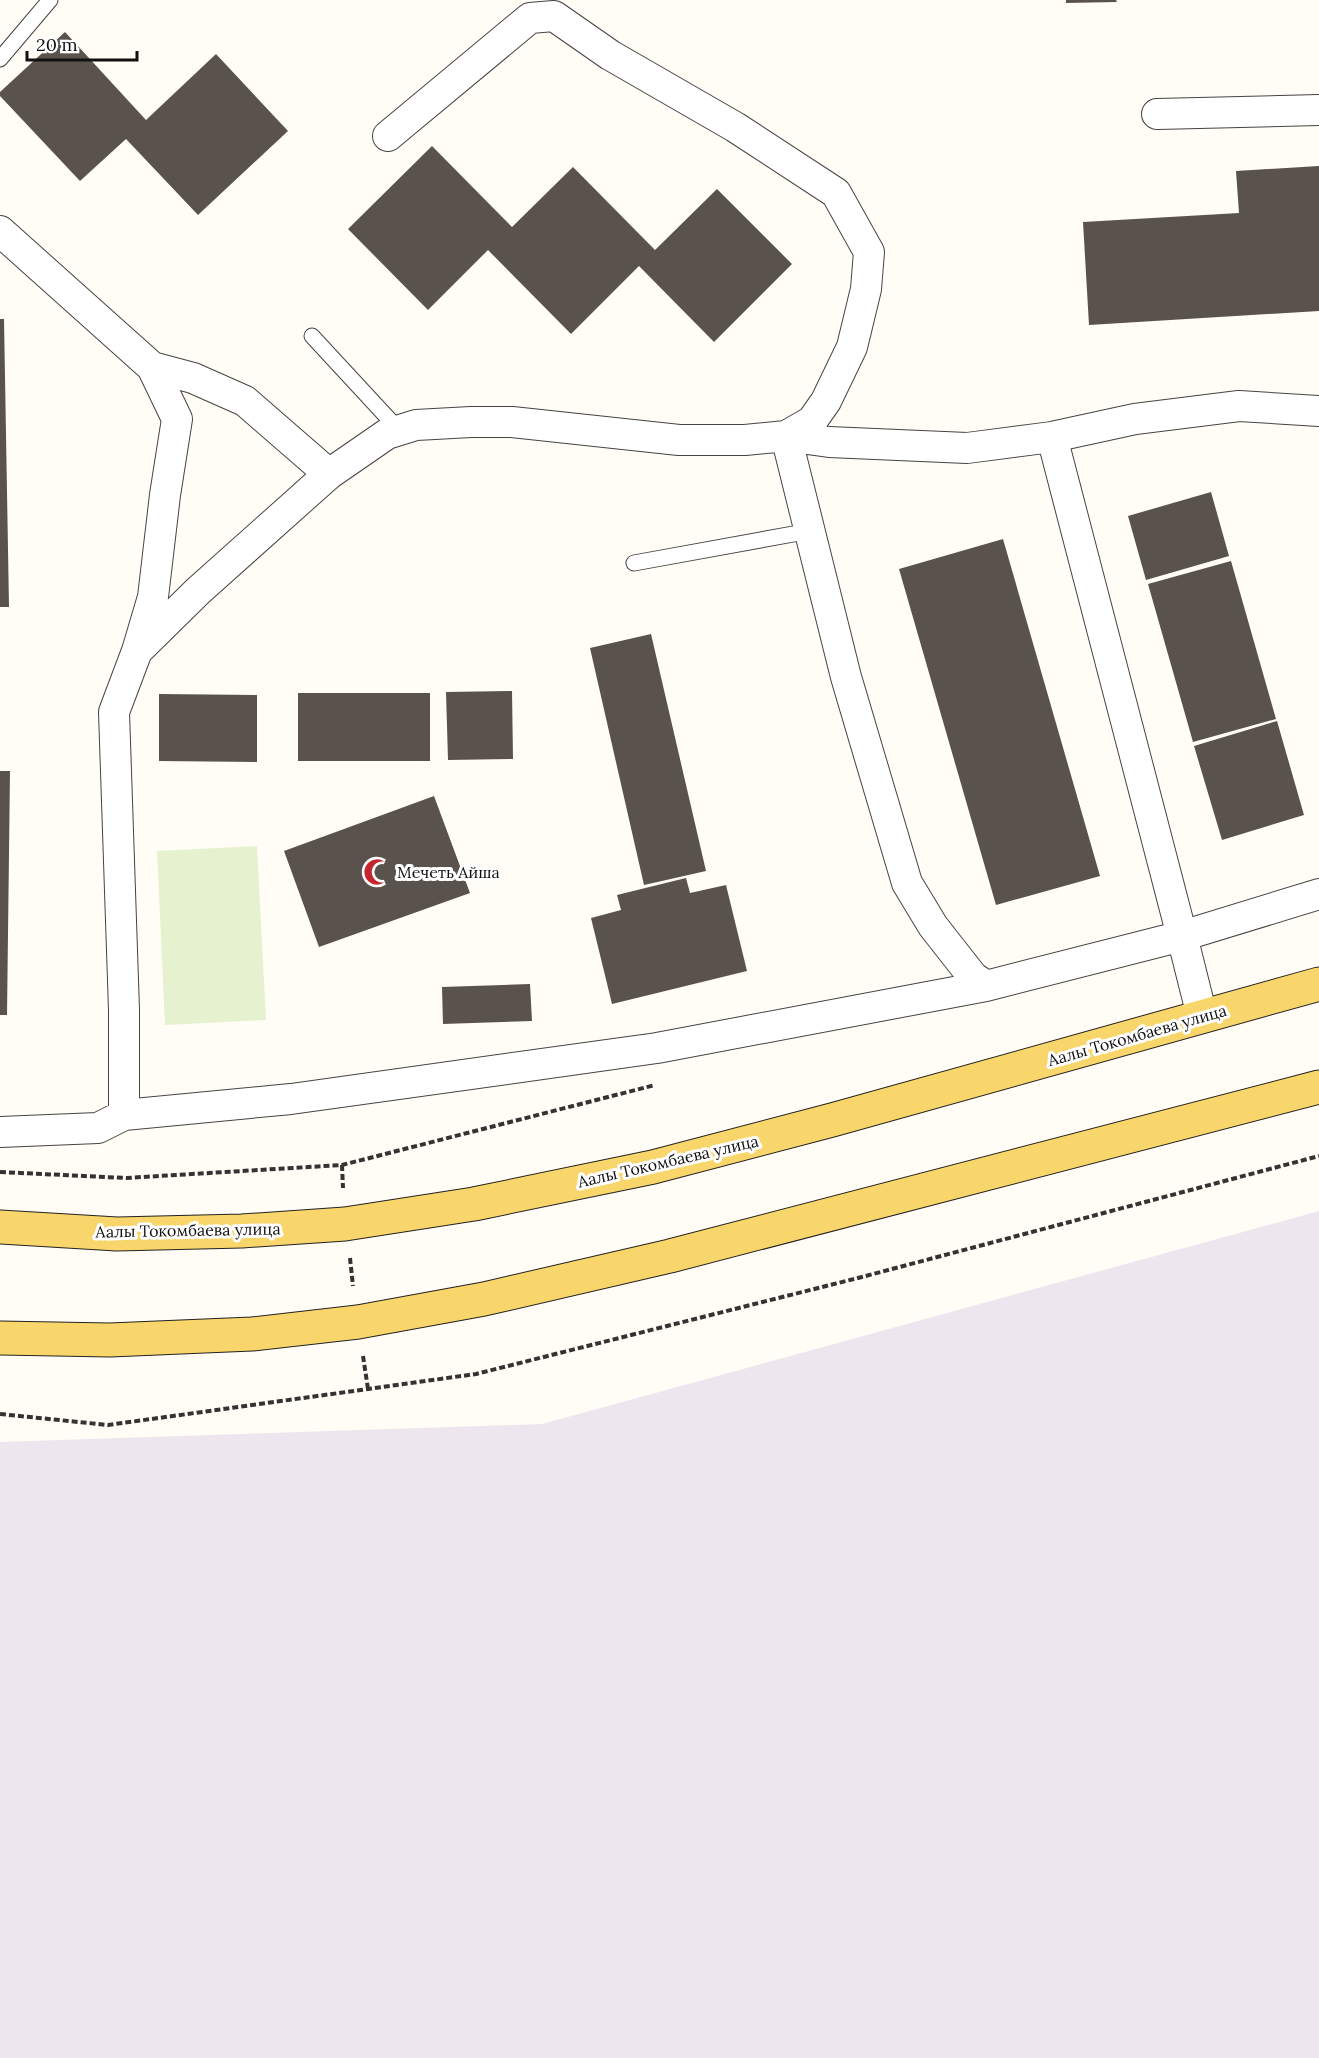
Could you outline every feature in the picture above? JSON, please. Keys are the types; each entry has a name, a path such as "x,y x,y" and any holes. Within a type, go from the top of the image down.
{"main road":[{"name":"Аалы Токомбаева улица","path":"0,1227 117,1234 242,1231 345,1224 474,1204 653,1167 832,1120 1319,984"},
{"path":"0,1338 110,1340 252,1334 358,1322 484,1299 670,1256 1319,1087"}],"street":[{"path":"387,136 530,18 554,16 610,55 735,127 836,194 869,252 866,289 852,346 825,402 812,421 786,436"},
{"path":"1157,114 1319,110"},
{"path":"0,231 152,367 177,419 153,597 137,651 114,712 124,1010 124,1115"},
{"path":"152,367 193,378 245,402 329,474"},
{"path":"137,651 198,591 329,474 387,434 416,425 512,422 679,440 745,440 786,436 829,442 967,448 1052,437 1136,418 1239,406 1319,411"},
{"path":"786,436 846,677 907,884 933,926 973,977 986,986"},
{"path":"1052,437 1202,1017"},
{"path":"0,1132 98,1128 124,1115 291,1099 657,1048 986,986 1182,936 1319,894"}],"lane":[{"path":"0,59 50,0"},
{"path":"312,336 399,430"},
{"path":"634,563 810,531"}],"path":[{"path":"0,1414 108,1425 476,1374 858,1278 1319,1156"},
{"path":"342,1165 345,1224 368,1389"}],"shaded area":[{"path":"1319,1211 1319,2058 0,2058 0,1442 542,1424"}],"green space":[{"path":"257,846 266,1020 165,1025 157,851"}],"building":[{"path":"1066,0 1116,0 1117,2 1066,3"},
{"path":"65,32 146,120 216,54 288,131 198,215 126,139 80,181 0,96 0,92"},
{"path":"432,146 512,227 573,167 655,250 717,189 792,264 714,342 639,266 571,334 488,250 428,310 348,229"},
{"path":"1319,166 1319,311 1089,325 1083,222 1239,213 1236,171"},
{"path":"0,319 4,319 9,607 0,607"},
{"path":"1211,492 1229,556 1146,580 1128,516"},
{"path":"1003,539 1100,876 996,905 899,569"},
{"path":"1231,561 1276,719 1193,742 1148,584"},
{"path":"651,634 706,871 644,885 590,648"},
{"path":"512,691 513,759 448,760 446,692"},
{"path":"298,693 430,693 430,761 298,761"},
{"path":"159,694 257,695 257,762 159,761"},
{"path":"1277,721 1304,815 1222,840 1194,746"},
{"path":"0,771 10,771 7,1015 0,1015"},
{"name":"Мечеть Айша","path":"434,796 470,893 319,947 284,851"},
{"path":"686,878 690,893 726,885 747,971 612,1004 591,918 621,910 617,895"},
{"path":"530,984 532,1021 443,1024 442,987"}],"place":[{"name":"Мечеть Айша","path":"377,872"}]}
